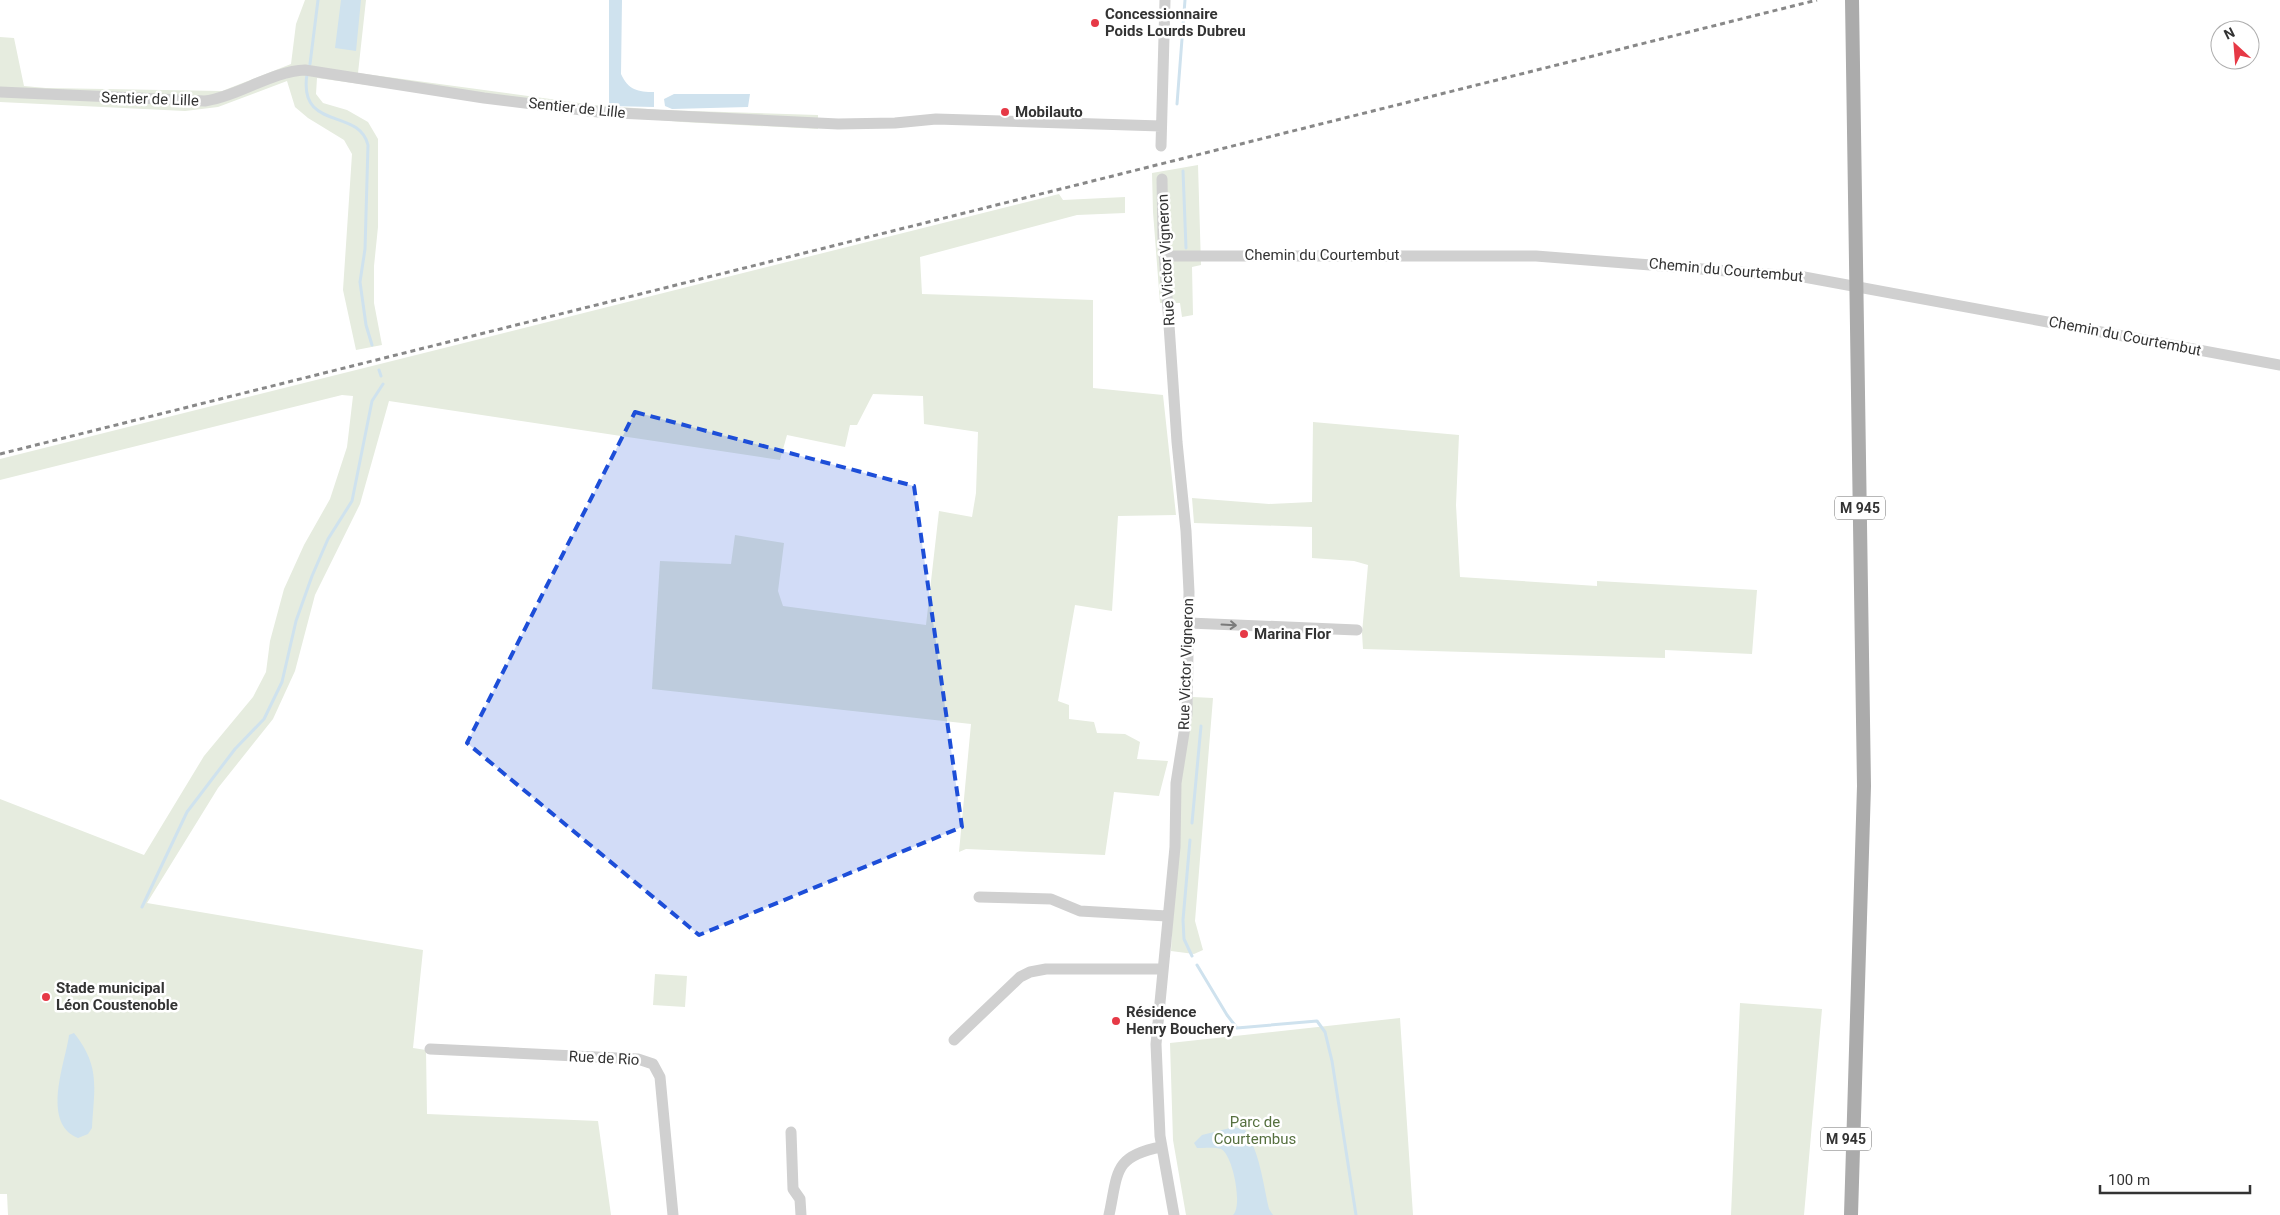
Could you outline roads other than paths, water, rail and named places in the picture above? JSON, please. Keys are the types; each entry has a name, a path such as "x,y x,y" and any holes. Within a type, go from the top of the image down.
{"main road":[{"name":"M 945","path":"1851,1215 1854,1064 1864,786 1852,2"},
{"name":"M 945","path":"1842,1215 1854,1064"}],"street":[{"path":"1161,146 1164,0"},
{"name":"Sentier de Lille","path":"0,92 205,101 225,97 295,71 311,70 484,98 598,112 848,124 895,123 936,119 1161,126"},
{"name":"Rue Victor Vigneron","path":"1162,179 1164,256 1177,442 1186,531 1189,623 1187,714 1176,783 1175,847 1162,969 1155,1060 1161,1147 1174,1215"},
{"name":"Chemin du Courtembut","path":"1164,256 1536,256 1804,276 2280,365"},
{"path":"1189,623 1357,630"},
{"path":"979,897 1051,899 1080,911 1168,916"},
{"path":"954,1040 1020,977 1030,972 1046,969 1162,969"},
{"name":"Rue de Rio","path":"430,1049 638,1059 653,1064 660,1077 674,1215"},
{"path":"791,1132 793,1189 800,1199 801,1215"},
{"path":"1109,1215 1121,1165 1134,1154 1161,1147"}],"water":[{"path":"341,0 361,0 356,51 335,48"},
{"path":"609,0 622,0 621,74 630,87 654,92 654,107 609,106"},
{"path":"674,94 750,94 748,107 672,109 665,106 664,99"},
{"path":"74,1033 83,1045 92,1067 94,1078 92,1128 88,1134 78,1138 67,1130 60,1119 58,1106 58,1091 69,1035"},
{"path":"1234,1127 1245,1130 1254,1148 1269,1209 1273,1215 1233,1215 1236,1210 1237,1192 1233,1170 1225,1153 1219,1148 1197,1148 1194,1143 1202,1135"}],"waterway":[{"path":"310,64 318,0"},
{"path":"1177,104 1185,0"},
{"path":"307,74 307,92 311,104 320,112 353,126 362,133 368,145 365,249 360,282 366,325 372,345"},
{"path":"1183,171 1186,248"},
{"path":"379,370 381,376"},
{"path":"142,907 187,812 235,749 264,719 282,682 296,621 312,576 328,539 352,501 372,401 383,384"},
{"path":"1192,823 1201,726"},
{"path":"1190,840 1183,920 1184,939 1192,956"},
{"path":"1197,965 1237,1028 1317,1021 1325,1032 1332,1061 1356,1215"}],"railway":[{"path":"0,454 1817,0"}],"place":[{"name":"Concessionnaire Poids Lourds Dubreu","path":"1095,23"},
{"name":"Mobilauto","path":"1005,112"},
{"name":"Marina Flor","path":"1244,634"},
{"name":"Stade municipal Léon Coustenoble","path":"46,997"},
{"name":"Résidence Henry Bouchery","path":"1116,1021"}],"park label":[{"name":"Parc de Courtembus","path":"1255,1130"}]}
